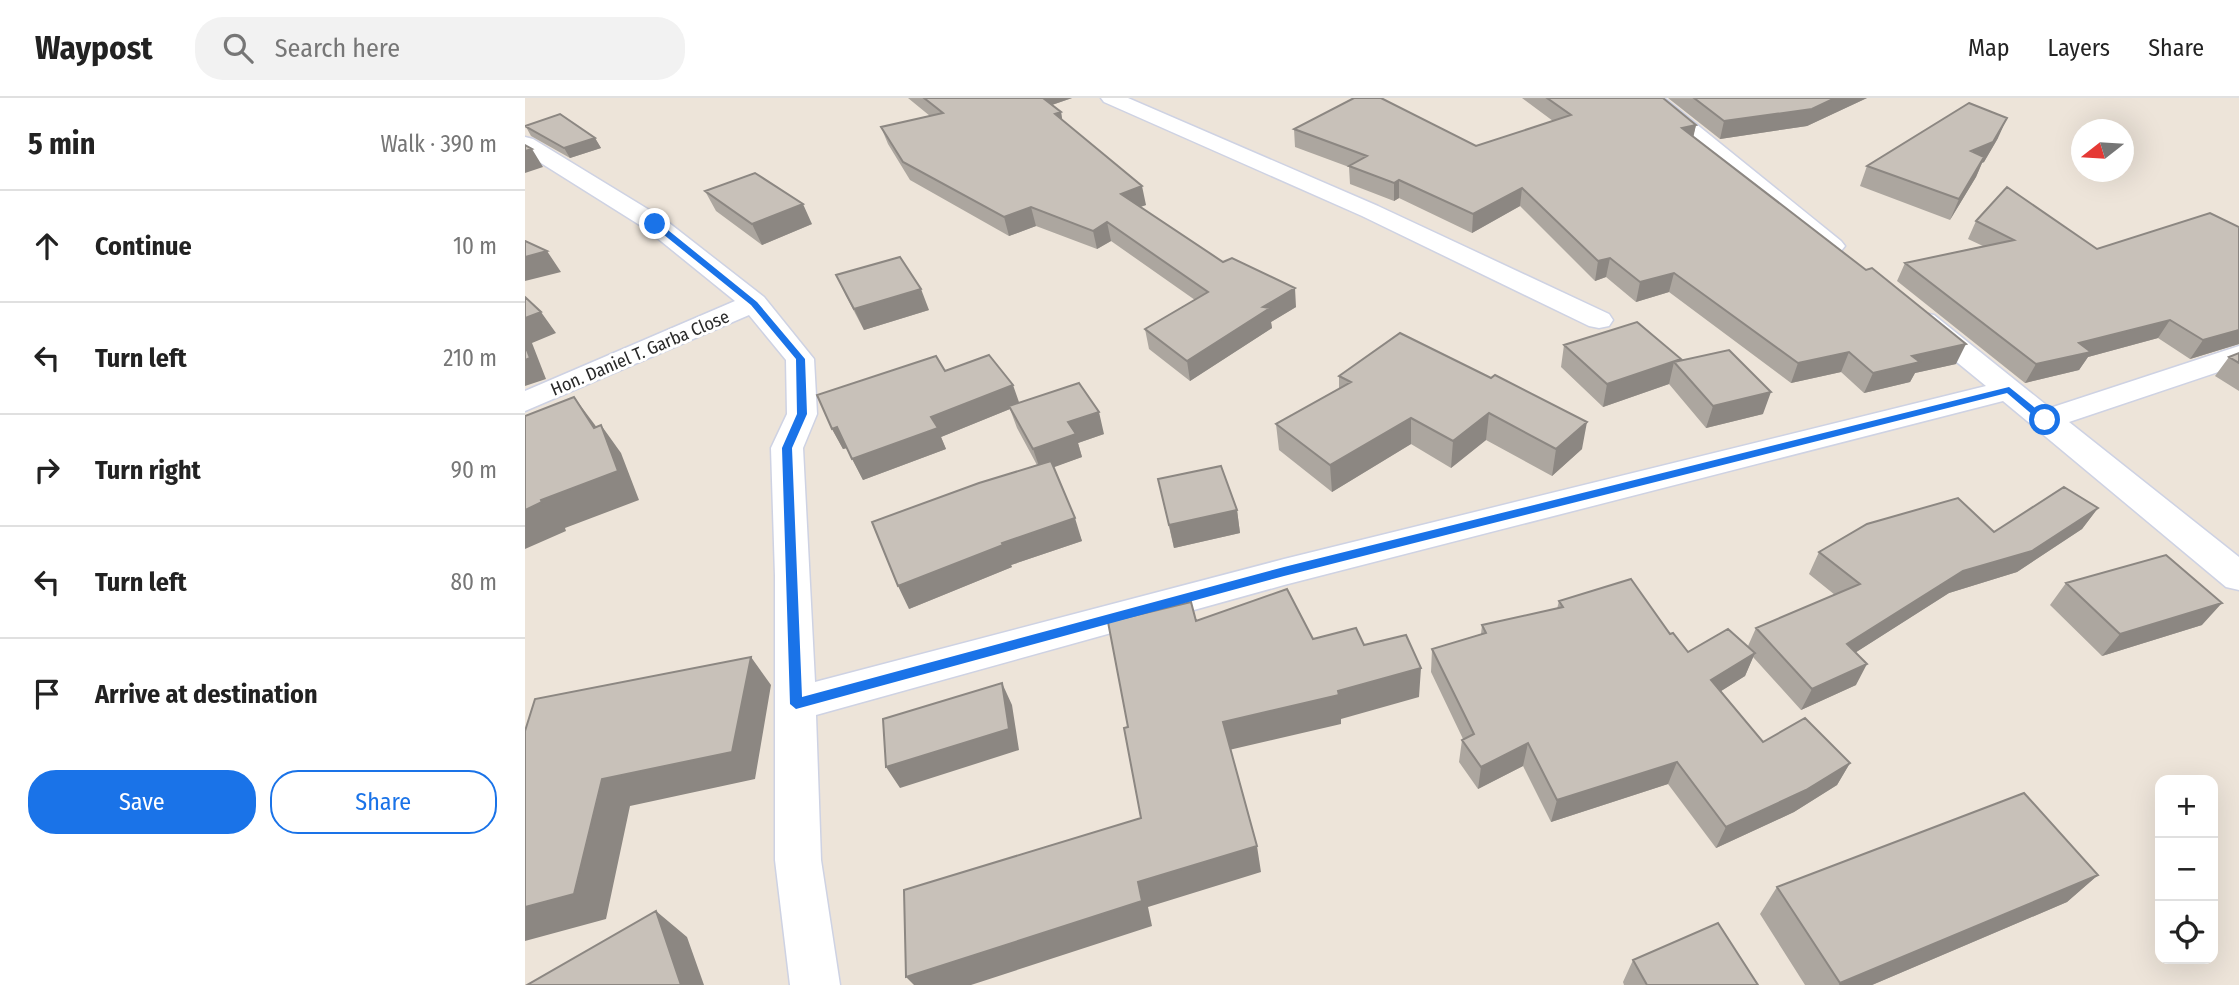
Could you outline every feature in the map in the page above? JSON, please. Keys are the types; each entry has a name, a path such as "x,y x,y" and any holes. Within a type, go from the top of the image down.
{"street":[{"path":"1111,98 1370,211 1599,320"},
{"path":"1652,98 1847,257"},
{"path":"525,144 655,224 754,303 800,359 802,414 787,448 796,704 798,860 815,985"},
{"path":"1901,301 2239,578"},
{"name":"Hon. Daniel T. Garba Close","path":"525,402 754,303"},
{"path":"2045,420 2239,355"},
{"path":"796,704 1298,568 2009,390"}],"building":[{"path":"924,98 1043,98 1061,112 1055,114 1142,186 1121,194 1223,262 1232,258 1295,288 1263,307 1270,308 1187,361 1145,329 1208,292 1107,222 1093,231 1031,207 1004,217 903,162 881,127 943,113"},
{"path":"1354,98 1381,98 1476,146 1571,115 1547,98 1663,98 1696,125 1682,128 1866,270 1872,268 1966,344 1912,356 1920,362 1873,373 1849,352 1798,363 1674,273 1640,282 1610,258 1598,261 1522,188 1473,214 1399,180 1394,183 1349,166 1367,156 1294,129"},
{"path":"1694,98 1835,98 1812,109 1724,121"},
{"path":"1969,103 2007,118 1993,142 1971,151 1984,157 1959,199 1867,166"},
{"path":"560,114 595,138 564,148 525,126"},
{"path":"755,173 803,204 752,224 705,191"},
{"path":"2007,187 2097,249 2210,213 2239,227 2239,330 2203,340 2170,320 2079,343 2091,352 2036,364 1905,263 2014,240 1976,221"},
{"path":"525,241 547,251 525,257"},
{"path":"900,257 921,289 854,309 836,275"},
{"path":"525,297 541,312 525,318"},
{"path":"1637,322 1681,359 1607,384 1564,345"},
{"path":"1400,333 1491,378 1495,375 1587,422 1556,449 1489,413 1453,441 1411,418 1330,465 1276,424 1351,382 1339,376"},
{"path":"525,345 530,358 525,360"},
{"path":"1729,350 1771,392 1713,406 1674,362"},
{"path":"2239,353 2239,363 2229,357"},
{"path":"989,355 1013,385 931,417 938,428 852,459 837,427 832,429 817,395 936,356 945,371"},
{"path":"1079,383 1099,412 1068,422 1076,434 1033,449 1009,406"},
{"path":"574,397 594,428 601,425 618,471 541,500 542,502 525,510 525,416"},
{"path":"1051,461 1075,518 1002,543 1003,545 898,586 872,522 979,483"},
{"path":"1221,466 1237,510 1169,525 1158,479"},
{"path":"2064,487 2098,508 2032,551 1963,571 1847,644 1867,664 1812,689 1756,628 1860,584 1819,552 1867,524 1958,498 1994,532"},
{"path":"2166,555 2222,603 2120,634 2066,583"},
{"path":"1631,579 1670,634 1673,633 1688,652 1728,629 1755,653 1711,680 1763,742 1805,718 1850,763 1806,790 1726,827 1677,762 1557,800 1528,743 1481,767 1462,740 1474,734 1432,649 1486,633 1482,625 1563,607 1559,601"},
{"path":"1287,589 1313,639 1356,628 1364,645 1406,635 1421,668 1338,691 1339,695 1223,722 1257,846 1138,882 1142,901 906,977 904,890 1141,818 1124,728 1128,727 1108,622 1191,602 1196,621"},
{"path":"751,657 732,752 602,779 574,894 525,907 525,731 535,699"},
{"path":"1002,683 1009,729 886,767 883,719"},
{"path":"2024,793 2098,875 1840,983 1777,887"},
{"path":"656,911 681,985 527,985"},
{"path":"1718,923 1758,985 1647,985 1633,960"}],"route":[{"path":"655,224 754,303 800,359 802,414 787,448 796,704 1284,572 2009,390 2045,420"}]}
